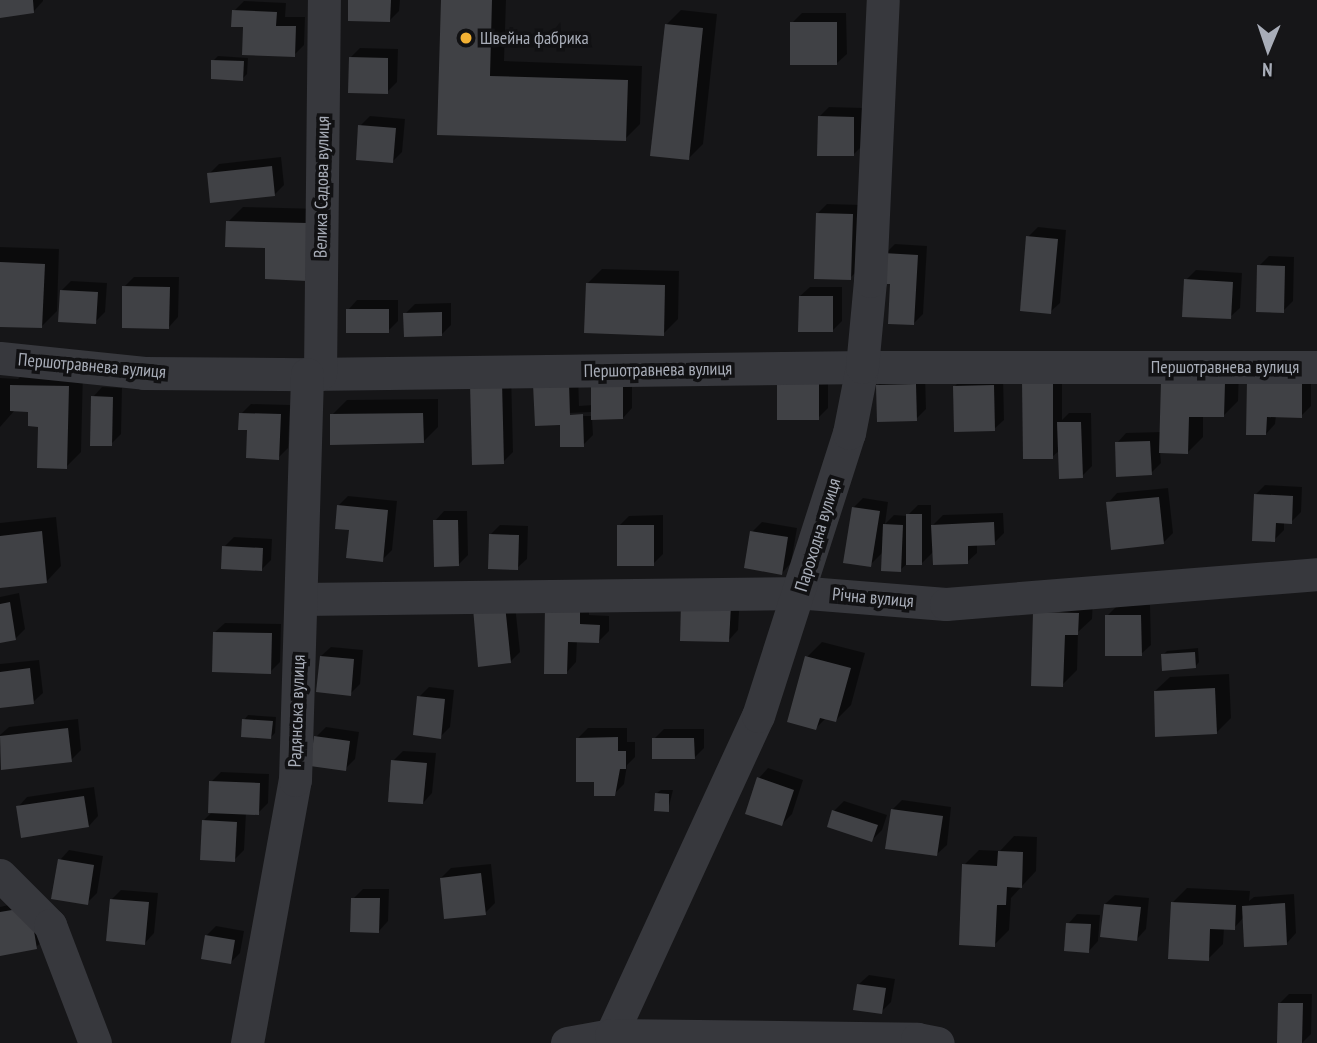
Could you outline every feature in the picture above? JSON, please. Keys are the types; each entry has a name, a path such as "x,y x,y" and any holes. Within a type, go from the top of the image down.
{"street":[{"name":"Велика Садова вулиця","path":"313,374 324,0"},
{"name":"Пароходна вулиця","path":"611,1035 758,716 800,593 849,433 862,367 883,0"},
{"name":"Першотравнева вулиця","path":"0,358 144,373 313,374 862,367 1317,367"},
{"name":"Радянська вулиця","path":"247,1043 295,780 313,374"},
{"name":"Річна вулиця","path":"301,599 800,593 946,604 1317,574"},
{"path":"0,875 50,925 95,1043"},
{"path":"567,1043 611,1035 917,1039 938,1043"}],"building":[{"path":"0,0 33,0 34,13 0,18"},
{"path":"348,0 391,0 390,22 348,21"},
{"name":"Швейна фабрика","path":"441,0 492,0 490,76 628,80 626,141 437,135"},
{"path":"232,10 277,12 276,26 296,26 295,57 242,55 243,27 231,27"},
{"path":"790,22 837,22 837,65 790,65"},
{"path":"665,24 703,28 689,160 650,156"},
{"path":"349,57 388,58 388,94 348,93"},
{"path":"211,60 244,61 243,81 211,79"},
{"path":"818,116 854,117 854,156 817,156"},
{"path":"358,125 396,128 393,163 356,160"},
{"path":"272,166 275,196 210,203 207,173"},
{"path":"816,213 853,214 851,280 814,279"},
{"path":"226,221 308,223 307,281 265,279 265,248 225,247"},
{"path":"1026,236 1058,239 1051,314 1020,311"},
{"path":"883,253 918,255 914,325 888,324 890,284 881,284"},
{"path":"0,262 45,264 42,328 0,327"},
{"path":"1257,265 1285,266 1284,313 1256,312"},
{"path":"1184,279 1233,282 1231,319 1182,317"},
{"path":"586,283 665,285 664,336 584,333"},
{"path":"122,286 170,287 169,329 122,328"},
{"path":"60,290 98,292 96,324 58,322"},
{"path":"799,296 833,296 833,332 798,332"},
{"path":"346,309 389,309 389,333 346,333"},
{"path":"442,312 442,336 404,337 403,313"},
{"path":"777,378 819,379 819,420 777,420"},
{"path":"1247,379 1302,380 1302,418 1267,417 1266,435 1246,435"},
{"path":"1022,380 1053,380 1053,459 1023,459"},
{"path":"1161,381 1225,383 1224,417 1189,417 1188,454 1159,453"},
{"path":"502,382 504,464 472,465 470,383"},
{"path":"569,383 570,415 583,414 584,447 560,447 560,425 535,426 533,384"},
{"path":"591,383 623,383 623,419 591,420"},
{"path":"916,384 917,421 877,422 876,385"},
{"path":"10,385 69,386 67,469 37,468 38,427 28,426 28,412 10,411"},
{"path":"994,385 995,431 954,432 953,386"},
{"path":"91,396 113,397 112,446 90,446"},
{"path":"239,413 281,414 279,460 246,458 247,430 238,430"},
{"path":"423,413 424,443 330,445 330,414"},
{"path":"1057,422 1081,422 1083,478 1059,479"},
{"path":"1150,441 1152,475 1116,477 1115,442"},
{"path":"1254,494 1293,496 1292,524 1276,523 1275,542 1252,541"},
{"path":"1159,497 1164,544 1111,550 1106,502"},
{"path":"337,505 388,510 383,562 346,558 349,530 335,529"},
{"path":"852,507 880,511 871,567 843,563"},
{"path":"906,514 922,514 922,565 906,565"},
{"path":"433,520 458,520 459,566 434,567"},
{"path":"994,522 995,545 968,546 968,564 933,565 931,525"},
{"path":"883,524 903,525 901,572 881,571"},
{"path":"617,525 654,525 654,566 617,566"},
{"path":"42,531 47,583 0,588 0,536"},
{"path":"750,531 788,537 782,575 744,568"},
{"path":"489,534 519,535 518,570 488,569"},
{"path":"222,546 263,548 262,571 221,569"},
{"path":"10,602 16,640 0,643 0,604"},
{"path":"681,603 731,605 729,642 680,641"},
{"path":"505,605 511,663 478,667 473,608"},
{"path":"545,605 580,605 580,624 600,625 599,643 568,642 567,674 544,674"},
{"path":"1033,612 1079,613 1078,635 1065,635 1063,687 1031,686"},
{"path":"1105,615 1141,615 1142,656 1105,656"},
{"path":"213,632 272,633 271,674 212,672"},
{"path":"1195,652 1196,668 1162,671 1161,654"},
{"path":"320,656 354,659 351,696 316,692"},
{"path":"805,656 851,668 836,722 820,718 816,730 787,722"},
{"path":"30,668 34,704 0,708 0,672"},
{"path":"1215,688 1217,734 1155,737 1154,691"},
{"path":"417,696 445,699 441,739 413,735"},
{"path":"242,719 273,721 271,739 241,737"},
{"path":"68,728 72,762 1,770 0,736"},
{"path":"314,736 350,741 346,771 310,766"},
{"path":"618,737 618,751 626,751 626,769 620,769 615,796 594,796 594,782 576,782 576,738"},
{"path":"652,738 694,738 695,759 652,759"},
{"path":"391,760 427,763 423,804 388,802"},
{"path":"757,777 794,790 782,826 745,814"},
{"path":"209,781 260,783 259,815 208,813"},
{"path":"655,793 669,794 669,812 654,811"},
{"path":"84,796 89,827 21,838 16,806"},
{"path":"891,809 943,816 937,856 885,849"},
{"path":"832,810 878,825 872,842 827,827"},
{"path":"202,820 237,822 235,862 200,860"},
{"path":"998,851 1023,852 1022,888 1007,887 1006,905 997,905 995,947 959,945 962,864 997,866"},
{"path":"58,859 94,865 88,905 51,899"},
{"path":"481,873 486,915 444,919 440,878"},
{"path":"351,898 380,898 379,933 350,932"},
{"path":"110,899 149,902 145,945 106,941"},
{"path":"1171,902 1236,905 1235,930 1210,929 1209,961 1168,959"},
{"path":"1285,903 1287,945 1244,947 1242,906"},
{"path":"1104,904 1141,907 1137,941 1100,937"},
{"path":"30,907 37,949 0,956 0,912"},
{"path":"1066,923 1091,924 1089,953 1064,951"},
{"path":"205,935 235,940 231,964 201,959"},
{"path":"857,984 886,988 882,1014 853,1010"},
{"path":"1278,1003 1303,1003 1302,1043 1277,1043"}],"place":[{"name":"Швейна фабрика","path":"466,38"}]}
